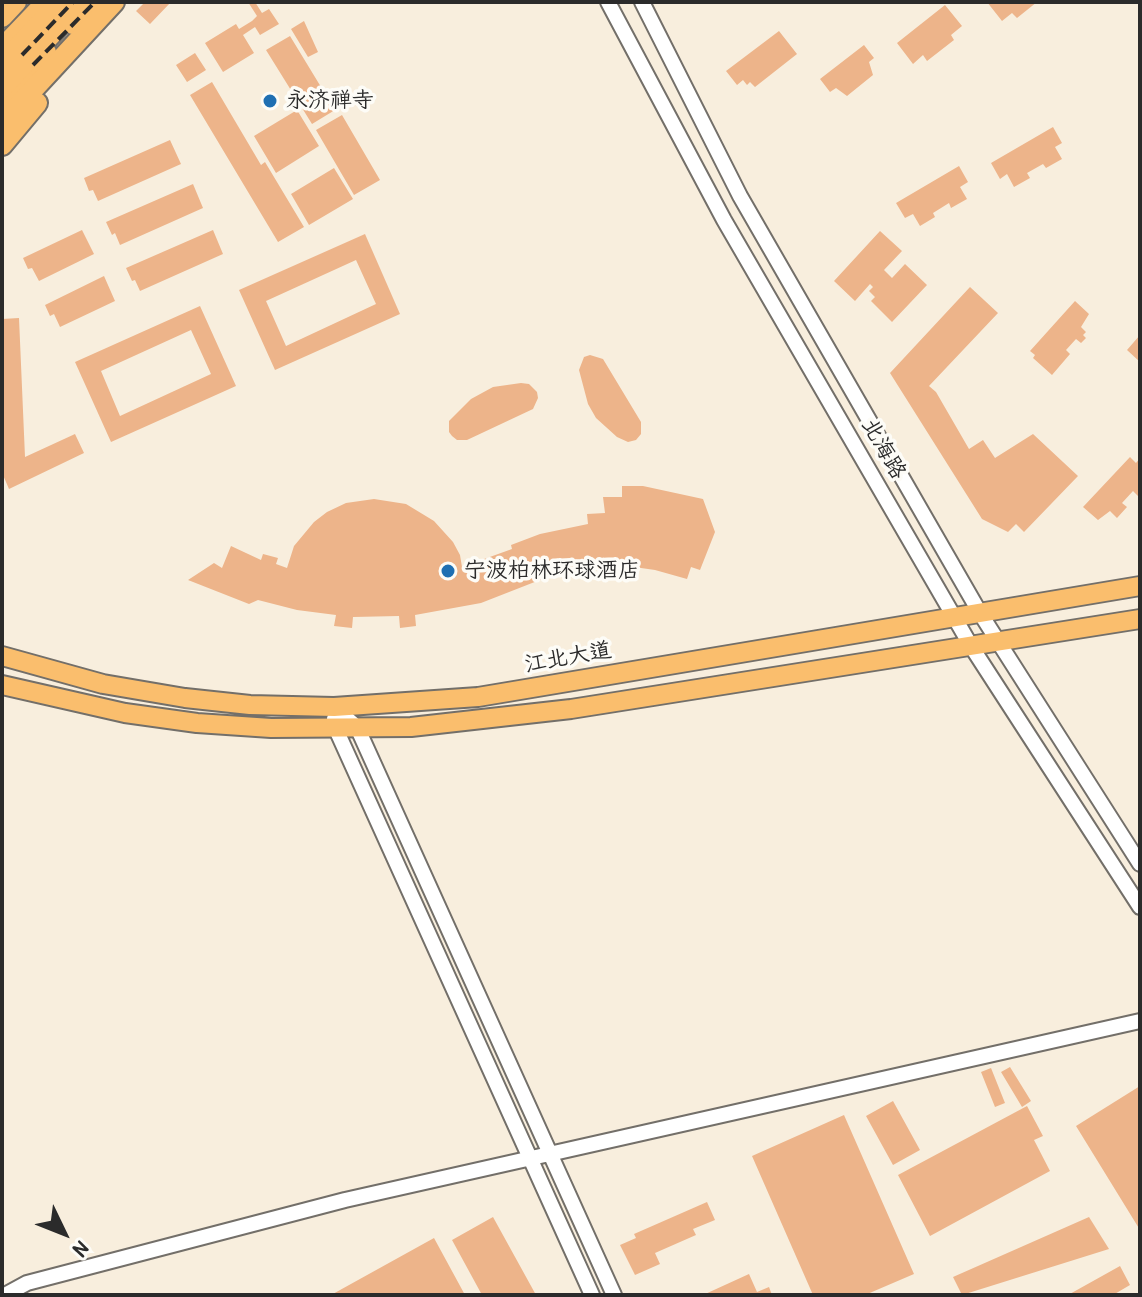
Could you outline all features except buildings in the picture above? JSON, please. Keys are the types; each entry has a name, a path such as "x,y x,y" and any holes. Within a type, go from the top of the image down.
{"highway":[{"path":"2,17 16,2"},
{"path":"2,63 61,2"},
{"path":"2,88 81,2"},
{"path":"2,123 114,2"},
{"path":"2,145 34,107 82,37"}],"main road":[{"path":"2,47 11,30 45,2"},
{"path":"2,105 94,2"},
{"name":"江北大道","path":"2,656 103,684 185,698 250,705 334,707 478,697 1140,586"},
{"path":"2,685 125,713 197,723 271,728 411,727 571,709 1140,619"}],"street":[{"name":"北海路","path":"608,2 724,220 971,646 1140,907"},
{"name":"北海路","path":"642,2 740,196 980,613 1140,864"},
{"path":"334,707 335,727 592,1295"},
{"path":"334,707 357,727 614,1295"},
{"path":"5,1295 27,1283 345,1200 1140,1021"}],"railway":[{"path":"22,55 73,2"},
{"path":"33,65 95,2"}],"place":[{"name":"永济禅寺","path":"270,101"},
{"name":"宁波柏林环球酒店","path":"448,571"}]}
